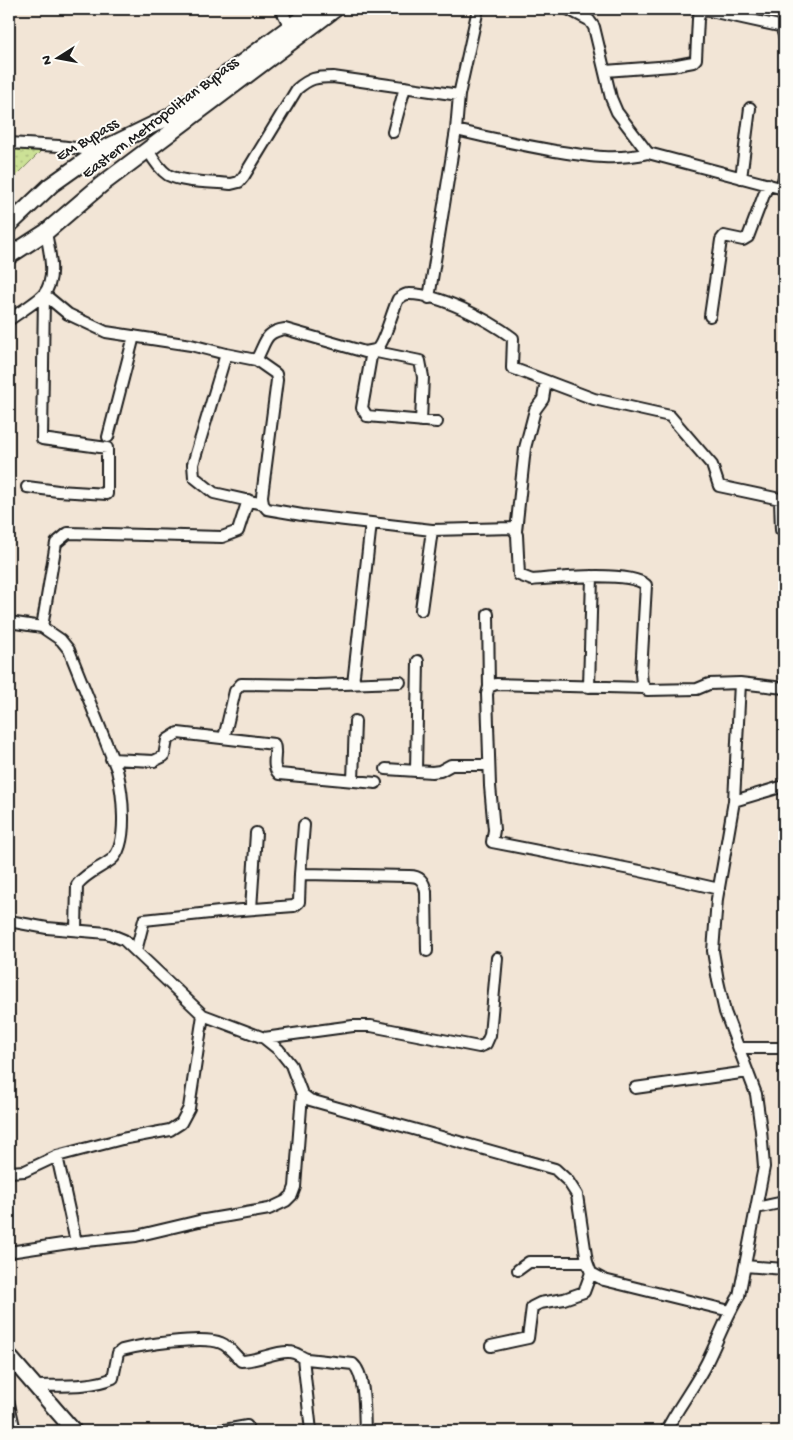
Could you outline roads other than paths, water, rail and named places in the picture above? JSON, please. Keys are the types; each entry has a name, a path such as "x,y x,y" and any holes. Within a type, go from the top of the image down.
{"main road":[{"name":"EM Bypass","path":"9,225 51,185 99,151 169,118 294,32 314,9"},
{"name":"Eastern Metropolitan Bypass","path":"9,256 46,232 101,185 148,150 294,32 335,9"},
{"path":"9,1356 33,1386 74,1431"}],"street":[{"path":"281,9 294,32"},
{"path":"429,298 456,130 459,95 478,9"},
{"path":"568,9 589,20 594,27 611,98 617,112 648,153"},
{"path":"604,71 672,66 693,62 696,59 698,19 700,14 706,10 778,26 782,29 784,36"},
{"path":"148,150 167,174 179,179 231,184 239,182 244,176 297,89 307,81 333,77 459,95"},
{"path":"393,132 405,87"},
{"path":"741,178 750,108"},
{"path":"456,130 598,158 621,158 648,153 783,188 784,177"},
{"path":"9,142 99,151"},
{"path":"710,316 721,240 724,236 743,240 748,237 768,184"},
{"path":"27,487 107,494 107,448 42,439 44,294 50,282 51,269 46,232"},
{"path":"9,320 44,294"},
{"path":"44,294 68,314 106,332 191,345 256,360 276,374 277,380 262,496 263,504 267,509 432,530 509,527 516,531"},
{"path":"256,360 267,337 276,331 285,329 365,352 372,351 378,348 398,299 407,294 456,306 487,320 513,338 512,368 594,399 670,416 712,465 719,486 780,499 780,530 784,530"},
{"path":"108,437 134,336"},
{"path":"372,351 362,408 368,416 436,422"},
{"path":"372,351 420,361 423,376 421,421"},
{"path":"226,354 193,464 194,478 214,493 263,504"},
{"path":"546,381 543,398 535,410 525,448 516,531 520,575 532,580 592,576 632,578 640,580 646,585 641,673 644,688"},
{"path":"42,626 56,544 68,533 222,537 238,531 248,500"},
{"path":"353,684 371,523"},
{"path":"421,610 432,530"},
{"path":"589,687 592,576"},
{"path":"488,614 489,687 487,694 489,764 494,830 492,842 640,871 719,890"},
{"path":"9,622 42,626 61,640 69,650 120,783 123,823 118,849 113,859 88,874 77,885 76,930"},
{"path":"416,771 418,661"},
{"path":"224,738 236,691 241,684 400,682"},
{"path":"489,687 496,684 660,690 697,688 718,683 740,683 784,688"},
{"path":"666,1431 706,1363 738,1296 764,1167 756,1094 725,1012 713,951 719,890 734,801 740,683"},
{"path":"353,781 355,721"},
{"path":"111,760 160,759 164,756 167,740 178,733 274,744 276,749 274,765 275,770 279,774 376,783"},
{"path":"386,769 440,771 451,765 489,764"},
{"path":"734,801 784,786"},
{"path":"136,951 144,920 294,906 297,904 299,902 304,825"},
{"path":"252,909 256,833"},
{"path":"300,874 409,876 420,878 424,883 426,892 427,951"},
{"path":"9,921 47,928 108,933 124,940 202,1015 264,1038 279,1050 291,1065 302,1094 295,1187 292,1195 286,1201 269,1209 199,1221 136,1236 76,1242 9,1252"},
{"path":"264,1038 354,1026 371,1026 479,1047 486,1044 490,1035 497,958"},
{"path":"9,1172 25,1171 57,1156 122,1139 170,1130 181,1123 190,1108 202,1015"},
{"path":"739,1048 784,1048"},
{"path":"635,1088 748,1072"},
{"path":"302,1094 310,1100 555,1169 568,1181 577,1195 587,1262 591,1273 584,1292 564,1299 540,1303 532,1307 528,1338 491,1346"},
{"path":"57,1156 76,1242"},
{"path":"756,1208 784,1202"},
{"path":"518,1270 529,1262 587,1262"},
{"path":"745,1266 784,1269"},
{"path":"591,1273 604,1280 730,1311"},
{"path":"33,1386 95,1384 113,1378 118,1353 122,1350 172,1341 213,1340 229,1348 241,1361 252,1361 288,1351 298,1353 303,1358 352,1364 358,1368 361,1378 365,1431"},
{"path":"303,1358 311,1431"},
{"path":"9,1404 15,1431"},
{"path":"219,1431 247,1426"}]}
